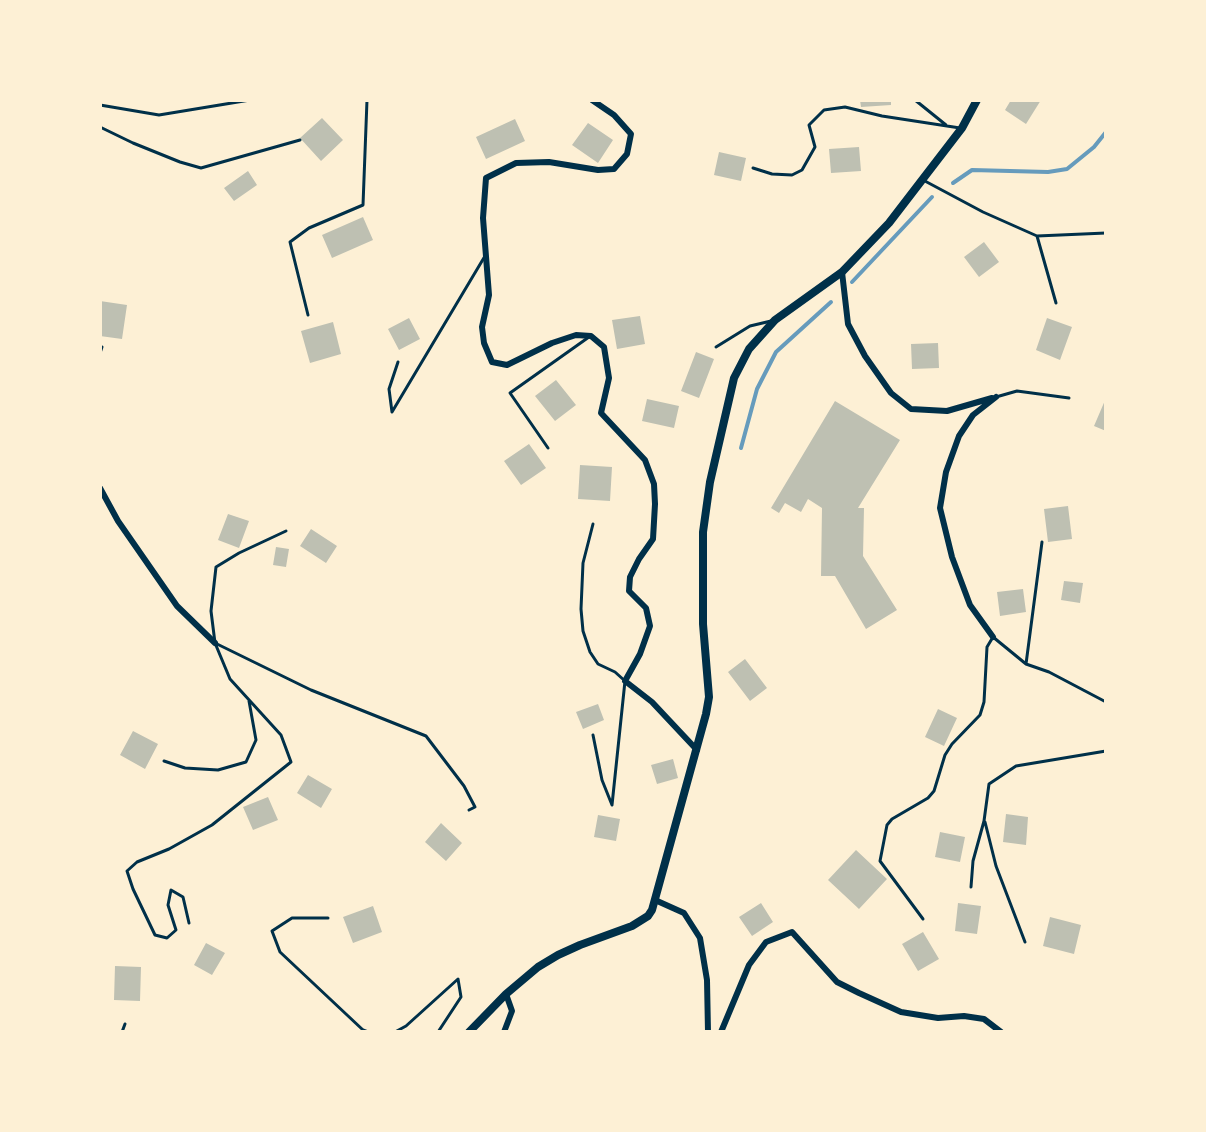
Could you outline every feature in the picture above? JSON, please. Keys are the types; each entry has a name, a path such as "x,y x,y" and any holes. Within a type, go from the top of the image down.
{"street":[{"path":"592,100 614,115 631,134 627,154 614,169 598,170 549,162 516,163 486,178 483,218 489,295 482,327 484,343 492,362 507,365 552,343 576,335 591,336 604,347 609,378 601,413 645,460 654,484 653,539 630,577 629,591 646,608 650,626 640,654 625,681 652,702 697,750"},
{"path":"469,1032 506,994 538,967 558,955 632,926 648,916 652,910 697,750 709,697 703,624 703,532 710,482 734,378 749,349 775,320 842,272 889,223 962,128 977,100"},
{"path":"842,272 848,324 865,356 891,393 911,409 947,411 996,397"},
{"path":"993,637 970,605 952,557 940,508 946,472 959,436 973,415 996,397"},
{"path":"100,488 118,521 177,606 215,644"},
{"path":"655,900 684,913 700,938 707,980 708,1032"},
{"path":"721,1032 749,965 766,942 792,932 837,982 859,993 901,1012 938,1018 964,1016 984,1019 1001,1032"},
{"path":"504,1032 512,1011 506,994"}],"lane":[{"path":"100,105 159,116 250,100"},
{"path":"308,315 290,242 309,228 363,206 367,100"},
{"path":"915,100 947,126"},
{"path":"753,168 772,174 792,175 802,170 815,147 809,125 824,110 845,107 882,116 962,128"},
{"path":"100,127 133,143 201,168 300,140"},
{"path":"922,179 983,212 1037,236 1106,234"},
{"path":"1037,236 1056,303"},
{"path":"398,362 389,389 392,412 485,254"},
{"path":"716,347 750,326 775,320"},
{"path":"548,448 510,393 591,336"},
{"path":"100,353 102,347"},
{"path":"996,397 1017,391 1069,398"},
{"path":"593,524 583,563 581,609 583,631 590,652 598,664 615,672 625,681 612,805 602,780 593,735"},
{"path":"189,923 183,897 171,890 168,905 176,930 167,938 155,935 127,871 137,862 169,849 212,825 291,762 281,735 230,679 215,644 211,611 216,567 239,553 286,531"},
{"path":"1026,663 1042,542"},
{"path":"923,919 880,861 887,825 892,819 928,798 934,791 945,754 980,715 984,702 987,647 993,637 1026,663 1106,702"},
{"path":"215,644 311,690 426,736 464,786 475,807 469,810"},
{"path":"164,761 185,768 218,770 246,762 256,740 249,699"},
{"path":"971,887 973,861 984,821 989,784 1016,766 1106,751"},
{"path":"984,821 996,866 1025,942"},
{"path":"328,918 292,918 272,931 280,952 363,1030 368,1032"},
{"path":"395,1032 406,1026 458,980 460,997 438,1032"},
{"path":"122,1032 125,1024"}],"building":[{"path":"860,100 891,100 891,105 861,107"},
{"path":"1011,100 1041,100 1026,124 1005,110"},
{"path":"322,118 343,140 321,161 300,138"},
{"path":"515,119 525,141 486,159 476,137"},
{"path":"588,123 613,140 598,163 572,145"},
{"path":"859,147 861,171 831,173 829,149"},
{"path":"719,152 746,158 741,181 714,175"},
{"path":"248,171 257,185 234,201 224,188"},
{"path":"363,217 373,240 332,258 322,235"},
{"path":"984,242 999,262 979,277 964,257"},
{"path":"100,301 127,305 122,339 100,336"},
{"path":"640,316 645,344 617,349 612,320"},
{"path":"409,318 420,339 399,350 388,329"},
{"path":"1047,318 1072,327 1060,360 1036,350"},
{"path":"333,322 341,354 310,363 301,331"},
{"path":"938,343 939,368 912,369 911,344"},
{"path":"696,352 714,359 699,398 681,391"},
{"path":"556,380 576,405 555,421 535,396"},
{"path":"1106,398 1106,431 1094,426"},
{"path":"647,399 679,406 674,428 642,421"},
{"path":"835,401 900,440 858,508 864,508 863,556 897,610 866,629 835,576 821,576 822,508 808,499 801,512 785,503 779,513 771,508"},
{"path":"529,444 546,468 521,485 504,461"},
{"path":"580,465 612,467 610,501 578,499"},
{"path":"1068,506 1072,539 1048,542 1044,509"},
{"path":"228,514 249,521 239,548 218,540"},
{"path":"311,529 337,546 326,563 300,546"},
{"path":"276,547 289,549 286,567 273,565"},
{"path":"1064,581 1083,583 1080,603 1061,600"},
{"path":"1023,589 1026,612 1000,616 997,592"},
{"path":"745,659 767,688 750,701 728,672"},
{"path":"598,704 604,720 583,729 576,712"},
{"path":"938,709 957,718 944,746 925,737"},
{"path":"133,731 158,744 145,769 120,755"},
{"path":"673,759 678,778 657,784 651,765"},
{"path":"308,775 332,789 321,808 297,793"},
{"path":"268,797 278,820 253,830 243,807"},
{"path":"1006,814 1028,817 1026,845 1003,842"},
{"path":"598,815 620,819 616,841 594,837"},
{"path":"441,823 462,843 446,861 425,842"},
{"path":"940,832 965,837 960,862 935,857"},
{"path":"856,850 887,879 859,909 828,880"},
{"path":"761,903 773,922 752,936 739,917"},
{"path":"958,903 981,906 977,934 955,931"},
{"path":"373,906 382,932 353,943 343,917"},
{"path":"1050,917 1081,925 1074,954 1043,946"},
{"path":"923,932 939,959 918,971 902,944"},
{"path":"206,943 225,953 212,975 194,965"},
{"path":"115,966 141,967 140,1001 114,1000"}],"waterway":[{"path":"953,183 972,170 1048,172 1067,169 1094,147 1106,132"},
{"path":"852,282 932,197"},
{"path":"741,448 757,389 776,352 831,302"}]}
